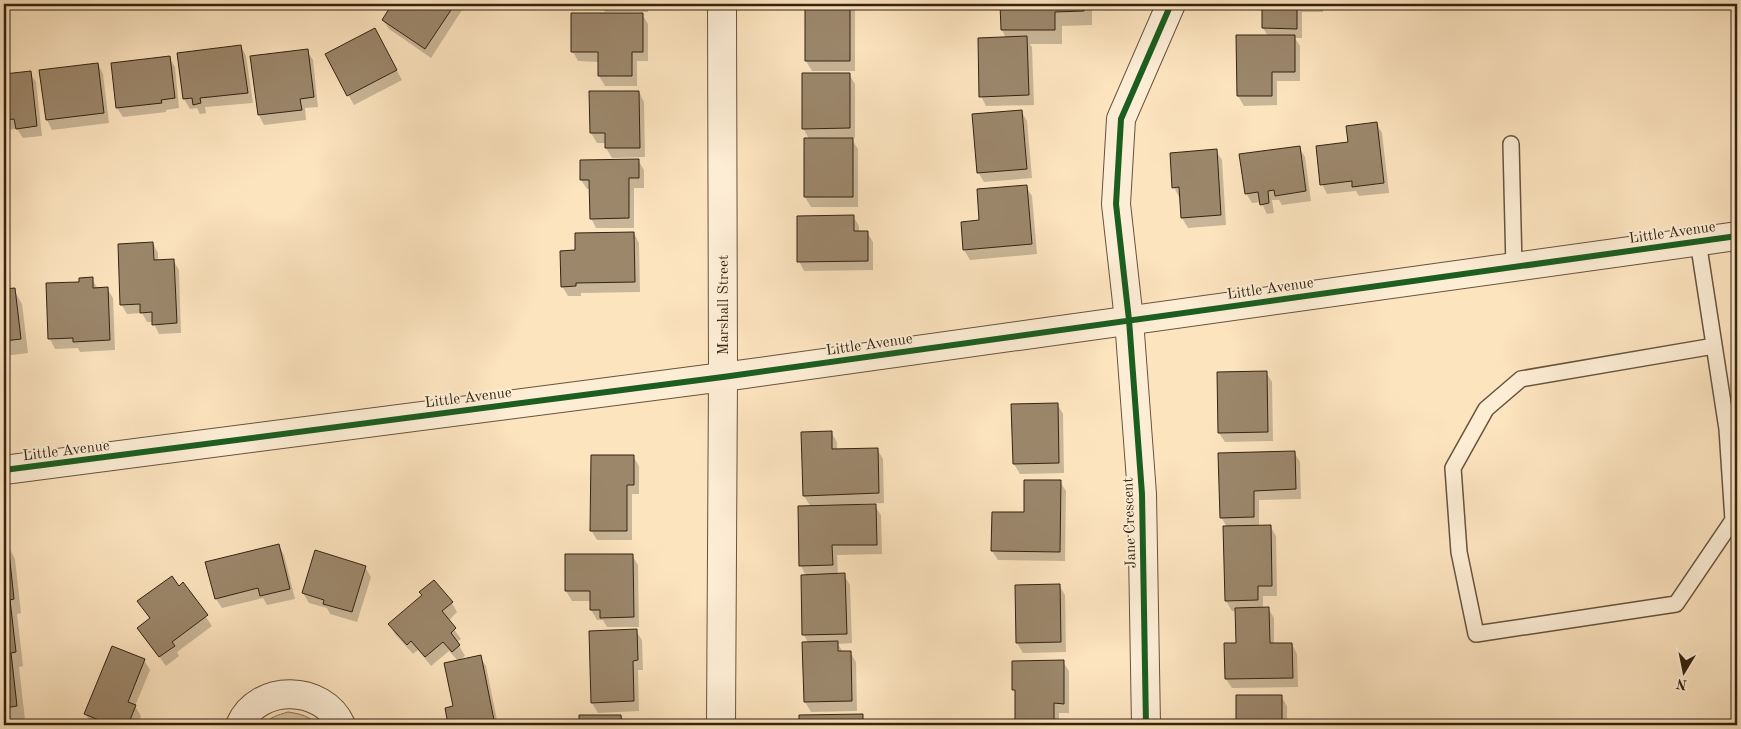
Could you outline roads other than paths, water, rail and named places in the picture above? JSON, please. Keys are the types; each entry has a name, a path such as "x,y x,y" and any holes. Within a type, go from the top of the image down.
{"street":[{"name":"Marshall Street","path":"721,725 723,377 722,4"},
{"name":"Jane Crescent","path":"1146,725 1142,494 1129,320 1116,204 1122,119 1171,4"},
{"name":"Little Avenue","path":"4,470 723,377 1737,236"},
{"path":"240,725 256,705 272,696 291,693 309,696 326,705 341,725"}],"lane":[{"path":"1511,144 1514,267"},
{"path":"1698,241 1727,428 1735,520 1676,604 1476,634 1459,552 1453,468 1486,409 1521,379 1714,346"}]}
